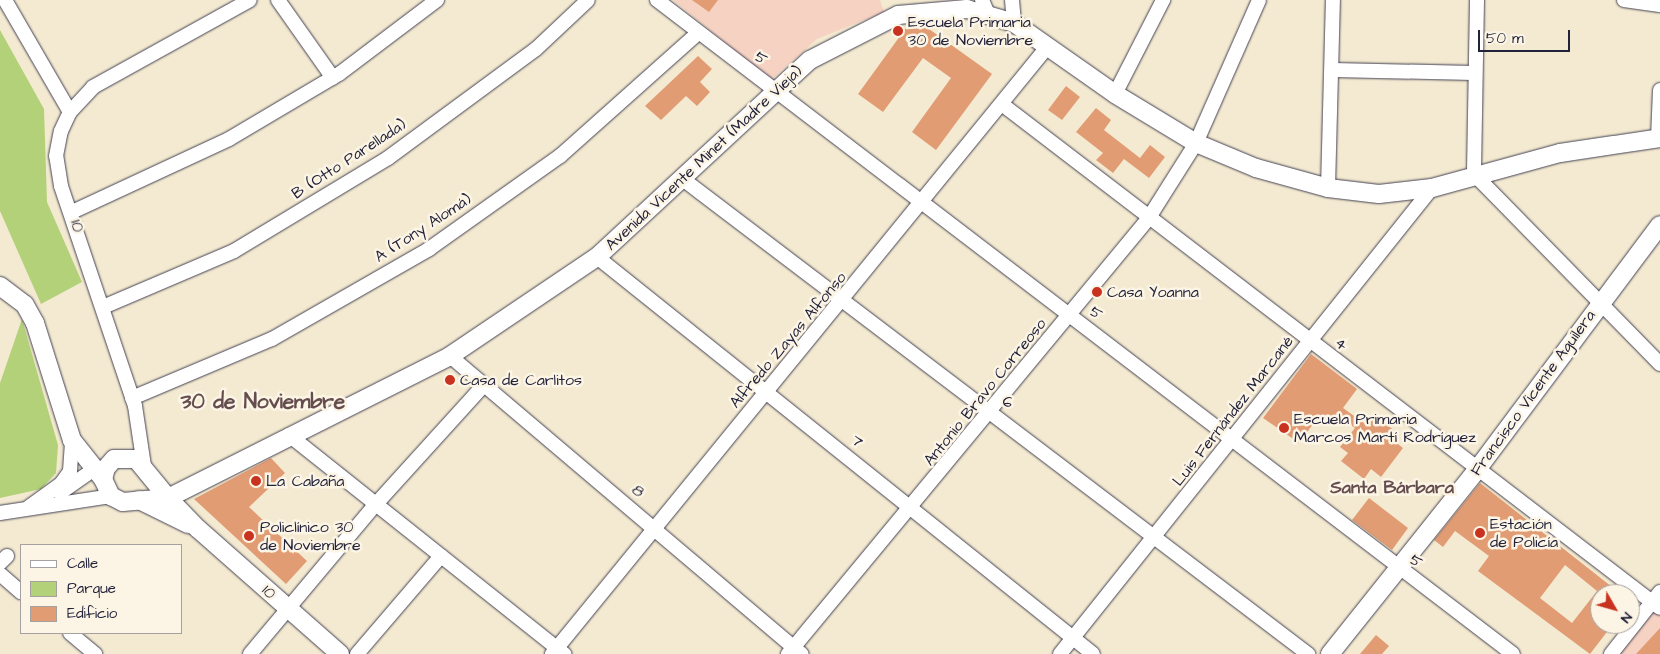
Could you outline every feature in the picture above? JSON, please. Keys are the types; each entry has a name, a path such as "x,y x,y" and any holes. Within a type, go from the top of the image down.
{"main road":[{"name":"Avenida Vicente Minet (Madre Vieja)","path":"168,498 289,435 450,356 597,257 684,180 774,90 810,60 898,15 984,6 1014,23 1115,94 1196,143 1256,168 1328,188 1379,194 1432,188 1474,174 1560,153 1659,138"},
{"name":"Francisco Vicente Aguilera","path":"1330,654 1399,570 1476,471 1601,300 1660,225"},
{"path":"0,286 25,305 35,323 76,446 110,496"},
{"path":"76,446 114,459 130,458 144,466"},
{"path":"97,475 114,459"},
{"name":"10","path":"144,466 168,498 198,529 340,654"},
{"name":"10","path":"136,499 148,478 144,466"},
{"name":"10","path":"110,496 123,502 136,499 198,529"},
{"path":"136,499 168,498"}],"street":[{"path":"5,0 70,112 93,87 250,0"},
{"path":"278,0 333,78"},
{"path":"72,212 229,139 333,78 437,0"},
{"name":"B (Otto Parellada)","path":"103,307 234,251 388,158 536,49 588,0"},
{"name":"5","path":"657,0 1071,316 1399,570 1513,654"},
{"path":"1012,0 1014,23"},
{"path":"1115,94 1163,0"},
{"path":"1196,143 1259,0"},
{"path":"1328,188 1334,70 1333,0"},
{"path":"1477,0 1473,73 1474,174 1601,300 1660,364"},
{"path":"1624,0 1660,5"},
{"name":"A (Tony Alomá)","path":"132,398 272,339 429,249 560,156 698,33"},
{"name":"Alfredo Zayas Alfonso","path":"558,652 655,528 1003,105 1048,46"},
{"path":"1334,70 1473,73"},
{"path":"1659,138 1660,90"},
{"name":"4","path":"1003,105 1476,471 1657,600"},
{"name":"10","path":"70,112 56,156 72,212 132,398 144,466"},
{"name":"Antonio Bravo Correoso","path":"795,652 991,411 1071,316 1148,219 1196,143"},
{"name":"6","path":"684,180 991,411 1308,654"},
{"name":"Luis Fernández Marcané","path":"1060,654 1157,538 1233,442 1308,342 1432,188"},
{"name":"7","path":"597,257 1093,654"},
{"name":"8","path":"450,356 655,528 795,652"},
{"path":"250,654 376,504 484,385"},
{"path":"289,435 558,652"},
{"path":"26,509 61,484 70,471 76,446"},
{"path":"41,506 97,475"},
{"path":"0,513 110,496"},
{"path":"357,654 441,556"},
{"path":"0,574 20,591"},
{"path":"1611,654 1657,600"},
{"path":"71,634 96,654"}],"shaded area":[{"path":"673,0 880,0 884,12 817,39 771,80"},
{"path":"1650,609 1660,616 1660,654 1616,654 1631,634 1640,634 1640,622"}],"green space":[{"path":"0,30 44,109 47,202 82,282 41,304 0,211"},
{"path":"22,319 58,445 56,473 41,489 0,498 0,383"}],"building":[{"path":"692,0 718,0 709,12"},
{"path":"922,24 992,74 936,150 912,132 951,78 923,58 883,112 858,94 908,25"},
{"path":"698,56 712,69 700,82 710,92 697,106 686,96 661,120 645,106"},
{"path":"1066,86 1080,97 1062,120 1048,110"},
{"path":"1096,108 1111,120 1104,130 1140,158 1150,145 1165,157 1149,178 1124,159 1113,173 1096,160 1103,153 1076,132"},
{"path":"1311,354 1357,389 1343,408 1368,426 1375,416 1395,431 1390,438 1403,448 1381,477 1371,469 1364,479 1341,461 1348,453 1340,447 1355,428 1337,416 1330,425 1319,416 1299,443 1263,418"},
{"path":"271,458 285,473 249,507 307,561 286,584 194,499"},
{"path":"1480,483 1608,584 1590,585 1565,565 1540,598 1572,623 1590,600 1590,634 1605,634 1590,654 1478,571 1489,556 1455,531 1443,547 1434,540"},
{"path":"1369,498 1408,528 1392,550 1352,520"},
{"path":"1660,628 1660,654 1636,654"},
{"path":"1376,635 1389,646 1382,654 1360,654"}],"place":[{"name":"Escuela Primaria 30 de Noviembre","path":"898,31"},
{"name":"Casa Yoanna","path":"1097,292"},
{"name":"Casa de Carlitos","path":"450,380"},
{"name":"Escuela Primaria Marcos Martí Rodríguez","path":"1284,428"},
{"name":"La Cabaña","path":"256,481"},
{"name":"Estación de Policía","path":"1480,533"},
{"name":"Policlínico 30 de Noviembre","path":"249,536"}],"district":[{"name":"30 de Noviembre","path":"263,402"},
{"name":"Santa Bárbara","path":"1392,488"}]}
